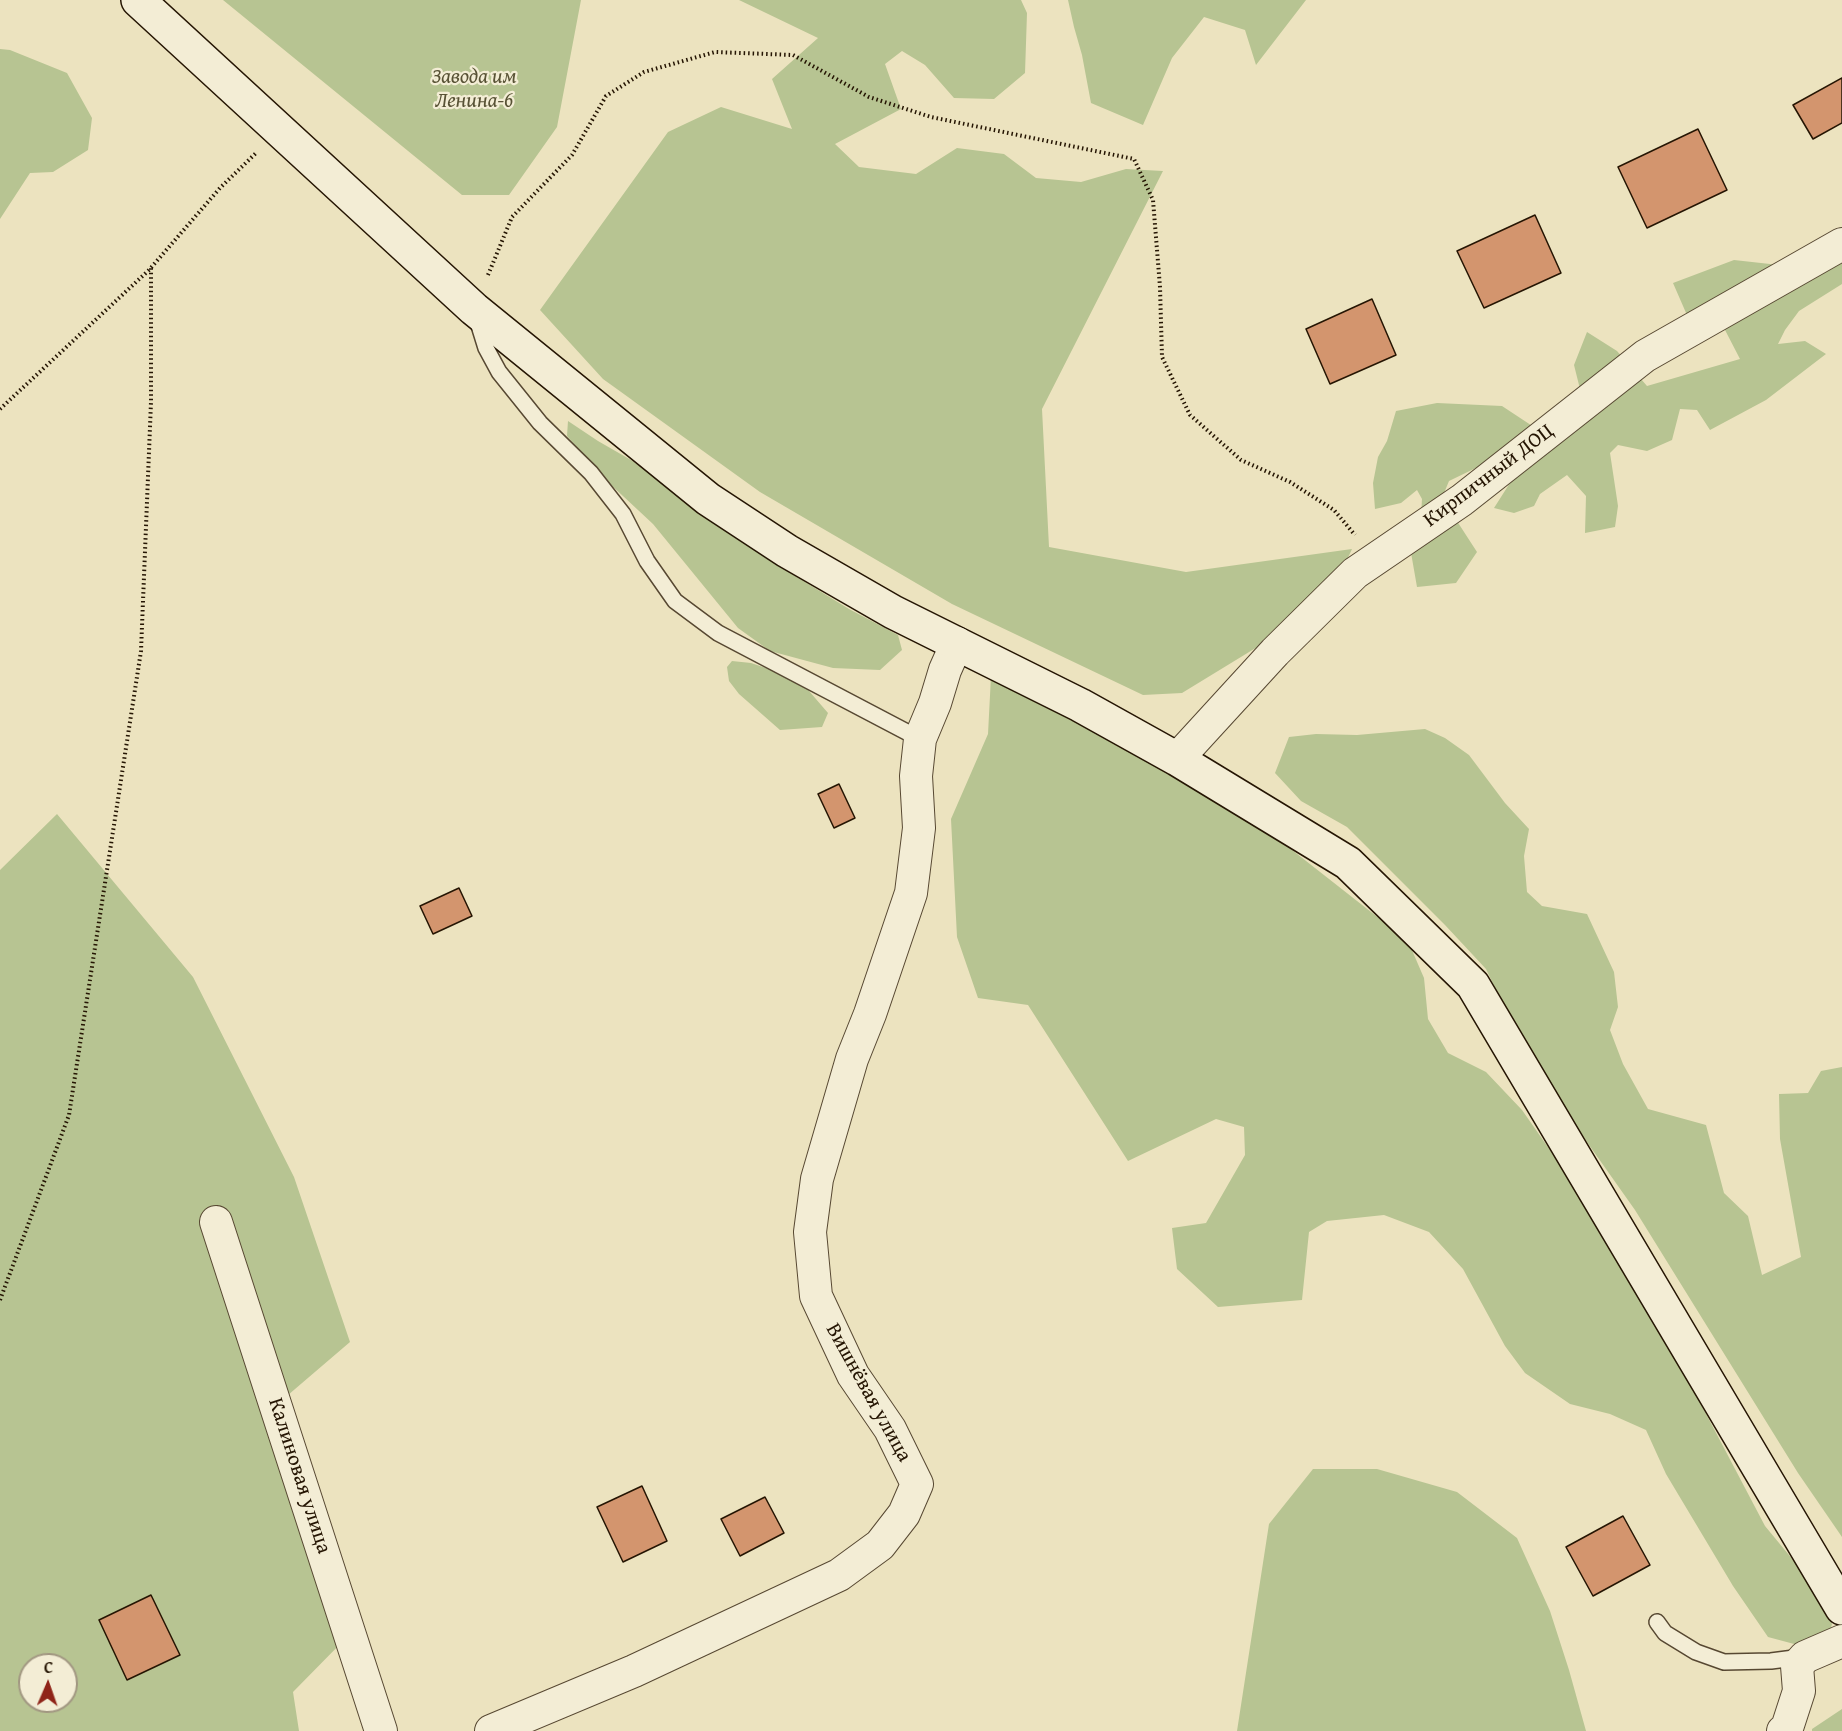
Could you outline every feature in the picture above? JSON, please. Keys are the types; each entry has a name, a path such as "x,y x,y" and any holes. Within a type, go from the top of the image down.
{"main road":[{"path":"138,0 474,309 708,499 787,551 893,612 1080,705 1177,759 1348,863 1473,985 1842,1608"}],"street":[{"name":"Кирпичный ДОЦ","path":"1177,759 1275,652 1354,573 1462,500 1645,356 1842,244"},
{"name":"Вишнёвая улица","path":"491,1731 634,1671 839,1575 880,1545 904,1514 917,1484 890,1430 853,1375 816,1296 810,1233 817,1179 852,1059 870,1014 911,893 919,828 916,776 920,739 957,643"},
{"name":"Калиновая улица","path":"216,1221 381,1731"},
{"path":"1783,1731 1787,1728 1799,1691 1797,1666 1805,1657 1842,1641"}],"lane":[{"path":"474,309 486,348 499,372 540,423 591,473 623,514 647,561 675,601 718,633 920,739"},
{"path":"1657,1622 1665,1633 1696,1652 1724,1662 1771,1661 1805,1657"}],"path":[{"path":"474,309 512,217 572,155 606,96 645,72 715,52 793,55 869,97 930,117 1134,159 1153,200 1160,287 1162,357 1190,415 1241,460 1290,482 1334,510 1375,559"},
{"path":"0,409 151,267 220,188 279,131"},
{"path":"0,1300 69,1115 141,651 151,402 151,267"}],"green space":[{"name":"Завода им Ленина-6","path":"223,0 581,0 557,127 509,195 462,195"},
{"path":"739,0 1021,0 1027,13 1025,73 994,99 954,98 925,65 902,51 885,64 901,109 835,144 859,167 916,174 957,148 1004,154 1036,178 1081,182 1126,169 1163,171 1042,409 1049,547 1186,572 1352,549 1326,605 1182,693 1143,695 952,604 760,492 603,379 540,310 668,132 721,107 792,129 772,79 818,38"},
{"path":"1068,0 1306,0 1256,65 1245,30 1204,17 1172,58 1143,125 1091,103"},
{"path":"0,49 10,50 67,73 92,118 88,150 53,172 30,173 0,219"},
{"path":"1842,230 1842,284 1799,311 1778,344 1805,341 1826,354 1766,400 1710,430 1697,410 1680,409 1672,440 1647,451 1618,445 1610,453 1618,506 1615,527 1585,533 1586,496 1567,475 1540,494 1534,506 1514,513 1494,508 1515,475 1482,465 1449,481 1442,498 1477,552 1456,583 1417,587 1410,547 1420,532 1422,499 1417,490 1401,503 1375,509 1373,483 1378,457 1387,441 1396,411 1437,403 1502,406 1552,439 1582,426 1593,408 1580,389 1574,365 1587,332 1617,351 1647,386 1740,359 1725,330 1690,322 1673,283 1734,260 1779,265"},
{"path":"568,421 631,460 792,574 849,609 898,635 902,650 880,670 833,668 770,651 738,628 653,524 609,483 567,436"},
{"path":"732,661 751,663 803,684 828,713 822,727 780,730 739,694 729,681 727,667"},
{"path":"991,676 1236,806 1408,941 1424,978 1428,1019 1448,1053 1486,1072 1522,1110 1564,1170 1694,1391 1765,1526 1817,1589 1832,1624 1824,1652 1768,1637 1733,1586 1666,1474 1646,1430 1610,1414 1570,1404 1525,1373 1505,1346 1463,1269 1429,1232 1384,1215 1327,1221 1309,1232 1302,1300 1218,1307 1177,1269 1172,1228 1206,1223 1245,1155 1244,1127 1216,1119 1128,1161 1028,1005 978,998 957,937 951,819 988,734"},
{"path":"1425,729 1445,738 1469,755 1505,803 1529,829 1524,856 1527,892 1542,906 1587,914 1614,972 1618,1007 1610,1030 1623,1064 1648,1109 1706,1125 1724,1193 1748,1216 1762,1275 1801,1257 1780,1139 1779,1094 1808,1093 1821,1071 1842,1067 1842,1537 1798,1473 1635,1210 1560,1104 1509,1017 1486,969 1347,827 1301,801 1275,773 1289,737 1316,734 1357,735"},
{"path":"57,814 193,977 294,1177 350,1342 267,1413 348,1636 293,1692 299,1731 0,1731 0,870"},
{"path":"1313,1469 1377,1469 1457,1492 1517,1538 1550,1611 1586,1731 1237,1731 1269,1524"},
{"path":"1842,1709 1842,1731 1812,1731 1812,1729"}],"building":[{"path":"1842,78 1842,123 1813,139 1793,105"},
{"path":"1698,129 1727,190 1647,228 1618,167"},
{"path":"1535,215 1561,273 1484,308 1457,251"},
{"path":"1372,299 1396,355 1330,384 1306,329"},
{"path":"839,784 855,818 834,828 818,794"},
{"path":"459,888 472,916 433,934 420,906"},
{"path":"642,1486 667,1541 623,1562 597,1507"},
{"path":"765,1497 784,1533 740,1556 721,1519"},
{"path":"1623,1516 1650,1565 1593,1596 1566,1547"},
{"path":"151,1595 180,1655 127,1680 99,1620"}]}
